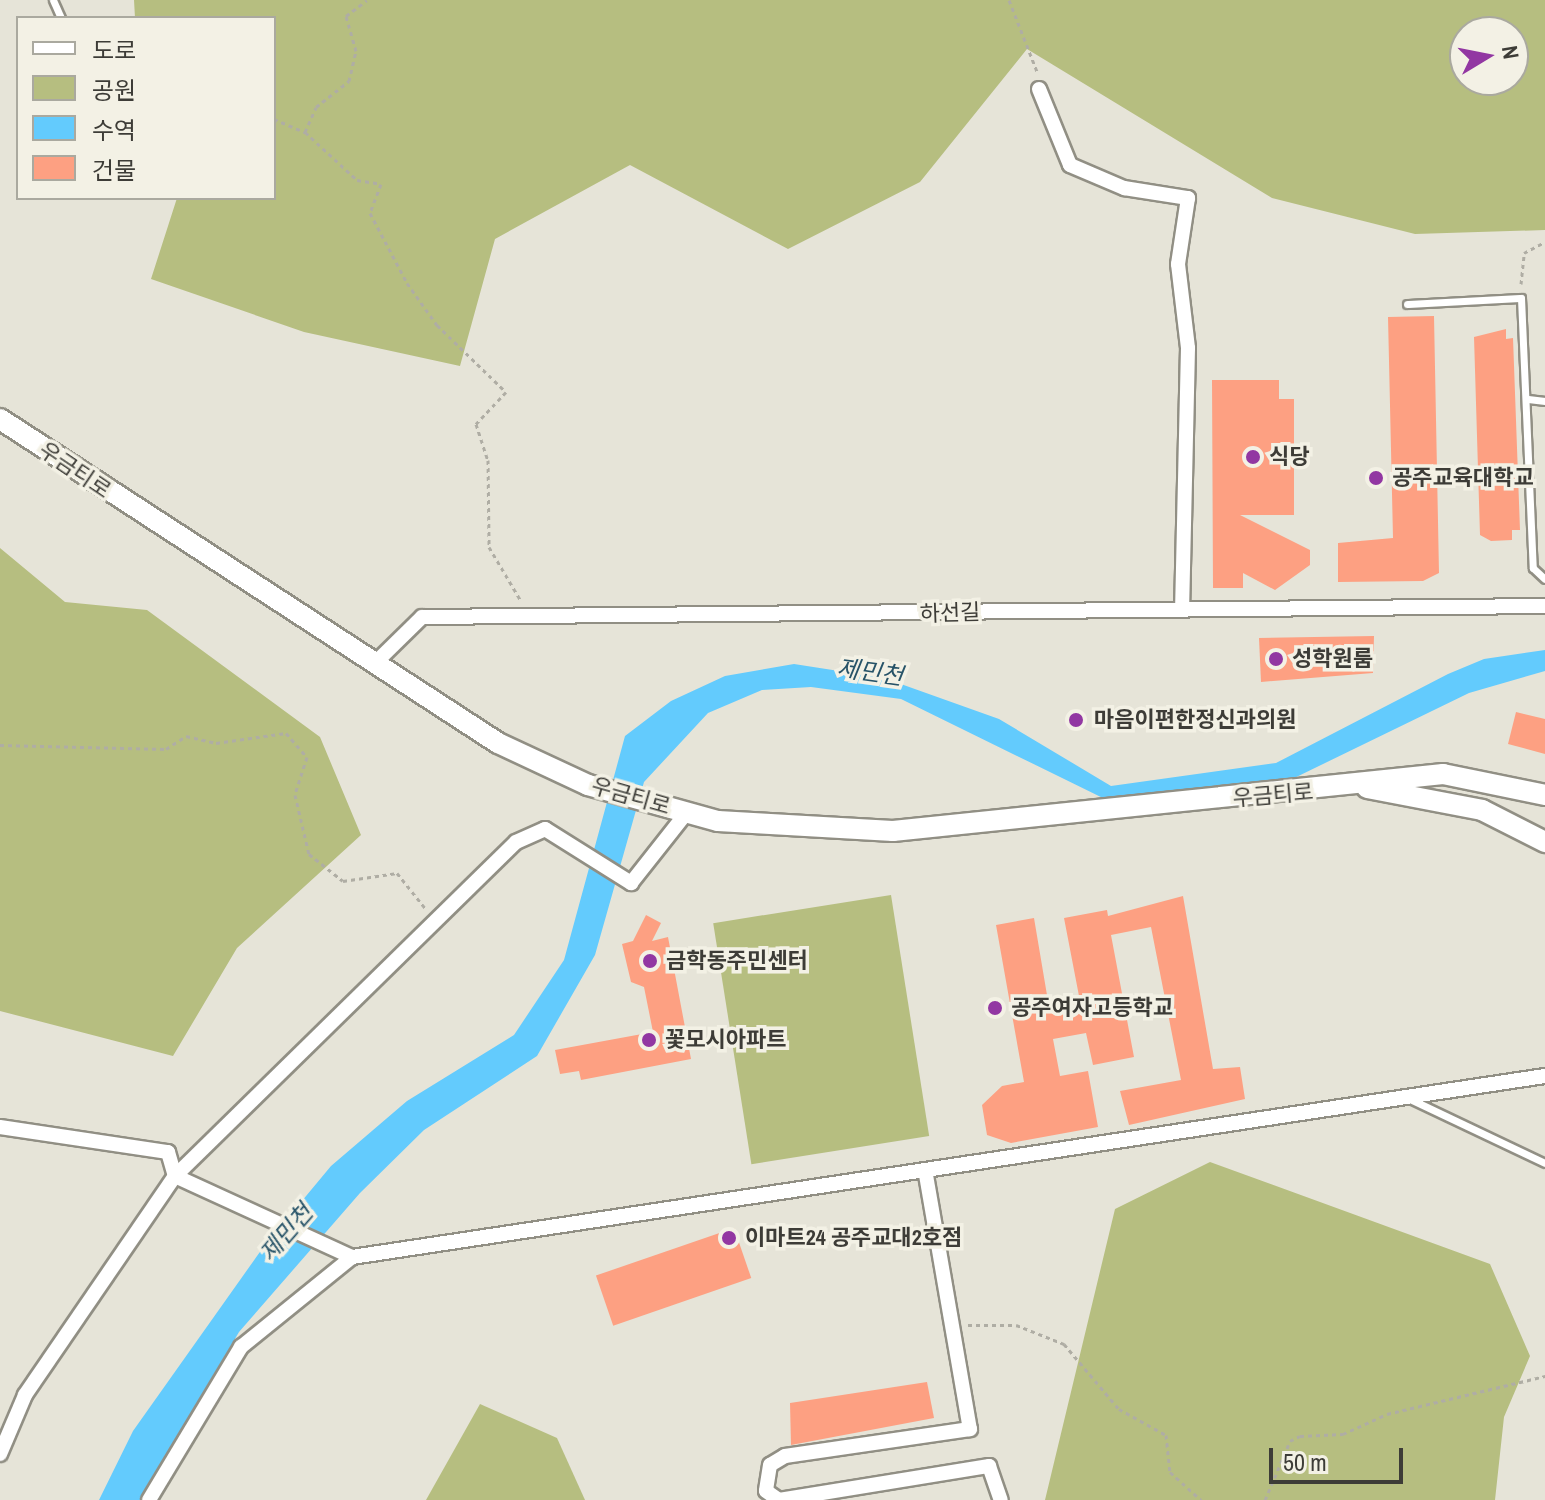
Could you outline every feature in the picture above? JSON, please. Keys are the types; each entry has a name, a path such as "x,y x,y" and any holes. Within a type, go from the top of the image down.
{"main road":[{"name":"우금티로","path":"0,419 498,743 588,785 651,805 798,830 893,831 1363,787 1443,774 1545,795"},
{"name":"우금티로","path":"1363,787 1482,810 1545,842"}],"street":[{"path":"1039,89 1070,165 1124,188 1188,198 1178,264 1188,348 1182,610"},
{"name":"하선길","path":"374,664 422,617 1545,606"},
{"path":"0,1454 25,1395 175,1176 516,842 545,829 631,883 687,812"},
{"path":"149,1500 241,1347 352,1257 638,1209 926,1175 1545,1076"},
{"path":"0,1127 168,1152 175,1176 352,1257"},
{"path":"926,1175 970,1429 785,1456 770,1465 766,1491 779,1500 989,1466 1001,1500"}],"lane":[{"path":"1407,304 1521,298 1528,399 1533,568 1545,579"},
{"path":"1528,399 1545,401"},
{"path":"1410,1099 1545,1163"}],"path":[{"path":"305,132 316,107 349,81 356,51 346,16 367,0"},
{"path":"1009,0 1028,33 1039,89"},
{"path":"276,120 305,132 357,180 383,186 370,213 407,283 437,325 506,392 476,424 488,460 486,527 493,559 529,616"},
{"path":"1521,298 1524,253 1545,242"},
{"path":"0,745 166,749 186,736 216,743 286,733 307,757 295,795 309,854 343,881 397,873 436,920"},
{"path":"952,1323 1016,1325 1064,1344 1119,1409 1166,1435 1170,1472 1201,1500"},
{"path":"1265,1500 1290,1441 1300,1436 1343,1434 1387,1414 1545,1376"}],"green space":[{"path":"134,0 1545,0 1545,230 1415,234 1272,198 1027,49 920,182 788,249 630,165 495,239 460,366 304,332 151,279 176,200 276,200 276,16 135,16"},
{"path":"0,548 65,602 147,610 320,737 361,835 237,948 173,1056 0,1011"},
{"path":"891,895 929,1136 751,1164 713,923"},
{"path":"1210,1162 1490,1264 1530,1356 1504,1417 1495,1500 1045,1500 1115,1209"},
{"path":"480,1404 557,1438 585,1500 426,1500"}],"water":[{"name":"제민천","path":"1545,650 1545,671 1469,693 1284,783 1109,801 901,699 811,687 762,690 708,713 644,782 595,955 537,1056 424,1130 360,1193 239,1332 140,1500 99,1500 133,1431 262,1249 331,1166 407,1101 514,1035 564,960 625,736 671,701 725,676 794,664 884,678 999,719 1111,786 1276,763 1448,674 1484,659"}],"building":[{"path":"1434,316 1439,573 1423,581 1338,582 1338,543 1393,538 1388,317"},
{"path":"1506,329 1506,339 1513,338 1520,530 1512,530 1512,540 1491,541 1480,535 1474,337"},
{"name":"식당","path":"1212,380 1279,380 1279,399 1294,399 1294,515 1240,515 1310,550 1310,565 1275,590 1243,573 1243,588 1213,588"},
{"path":"1374,636 1373,673 1261,682 1259,638"},
{"path":"1516,712 1545,719 1545,754 1508,744"},
{"path":"1183,896 1213,1069 1240,1067 1245,1099 1129,1125 1120,1091 1181,1080 1151,927 1111,935 1134,1057 1093,1065 1086,1033 1053,1039 1060,1076 1088,1071 1098,1127 1011,1143 987,1135 982,1105 1002,1086 1024,1082 996,925 1034,918 1048,1001 1079,996 1064,918 1107,910 1108,916"},
{"name":"꽃모시아파트","path":"646,915 661,923 652,941 668,937 691,1059 581,1080 579,1071 560,1074 555,1050 653,1032 644,987 631,982 622,944 633,941"},
{"path":"734,1228 751,1278 613,1326 596,1276"},
{"path":"927,1382 934,1418 791,1445 790,1403"}],"place":[{"name":"식당","path":"1253,457"},
{"name":"공주교육대학교","path":"1376,478"},
{"name":"성학원룸","path":"1276,659"},
{"name":"마음이편한정신과의원","path":"1076,720"},
{"name":"금학동주민센터","path":"650,961"},
{"name":"공주여자고등학교","path":"995,1008"},
{"name":"꽃모시아파트","path":"649,1040"},
{"name":"이마트24 공주교대2호점","path":"729,1238"}]}
